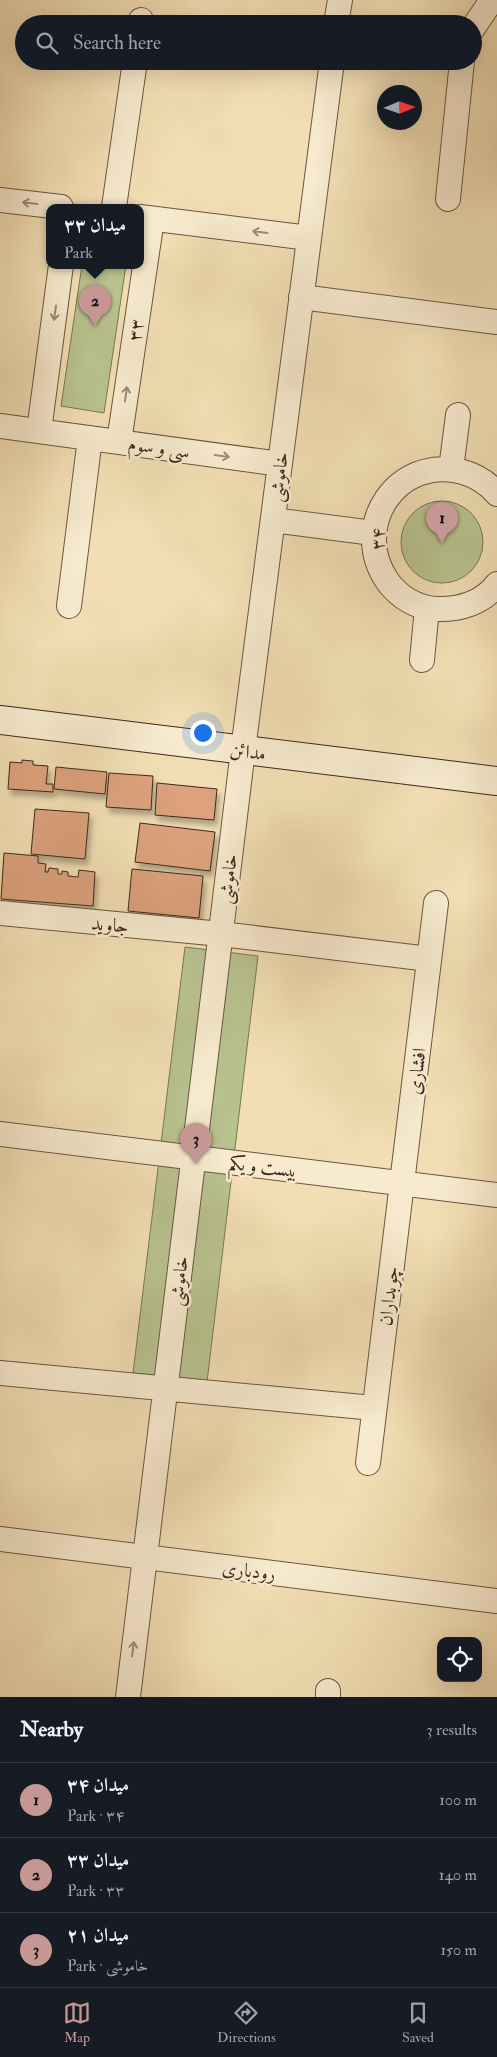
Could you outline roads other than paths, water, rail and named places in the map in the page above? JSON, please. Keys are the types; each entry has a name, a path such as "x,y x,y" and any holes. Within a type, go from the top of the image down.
{"main road":[{"name":"مدائن","path":"0,720 497,781"}],"street":[{"path":"338,15 340,0"},
{"path":"482,17 495,0"},
{"path":"114,204 134,70"},
{"name":"خاموشی","path":"128,1697 220,934 331,70"},
{"path":"448,199 461,70"},
{"path":"0,200 46,205"},
{"path":"146,218 309,238"},
{"name":"۳۳","path":"144,235 146,218"},
{"path":"39,431 60,269"},
{"name":"۳۳","path":"119,442 140,269"},
{"path":"301,297 497,322"},
{"path":"451,469 458,415"},
{"name":"سی و سوم","path":"0,426 280,464"},
{"path":"69,606 90,438"},
{"name":"۳۴","path":"497,494 492,488 473,475 451,469 429,470 408,478 391,492 379,511 373,533 374,553 385,578 393,589 409,601 427,608 450,610 473,604 492,591 497,584"},
{"path":"273,520 373,533"},
{"path":"422,660 427,608"},
{"name":"افشاری","path":"402,1184 436,903"},
{"name":"جاوید","path":"0,913 220,934"},
{"path":"220,934 429,959"},
{"name":"بیست و یکم","path":"0,1134 497,1195"},
{"name":"چوبداران","path":"368,1463 402,1184"},
{"path":"0,1373 164,1390 374,1408"},
{"name":"رودباری","path":"0,1539 497,1601"}],"place":[{"name":"میدان ۳۳","path":"95,326"},
{"name":"میدان ۳۴","path":"442,543"},
{"name":"میدان ۲۱","path":"196,1164"}]}
